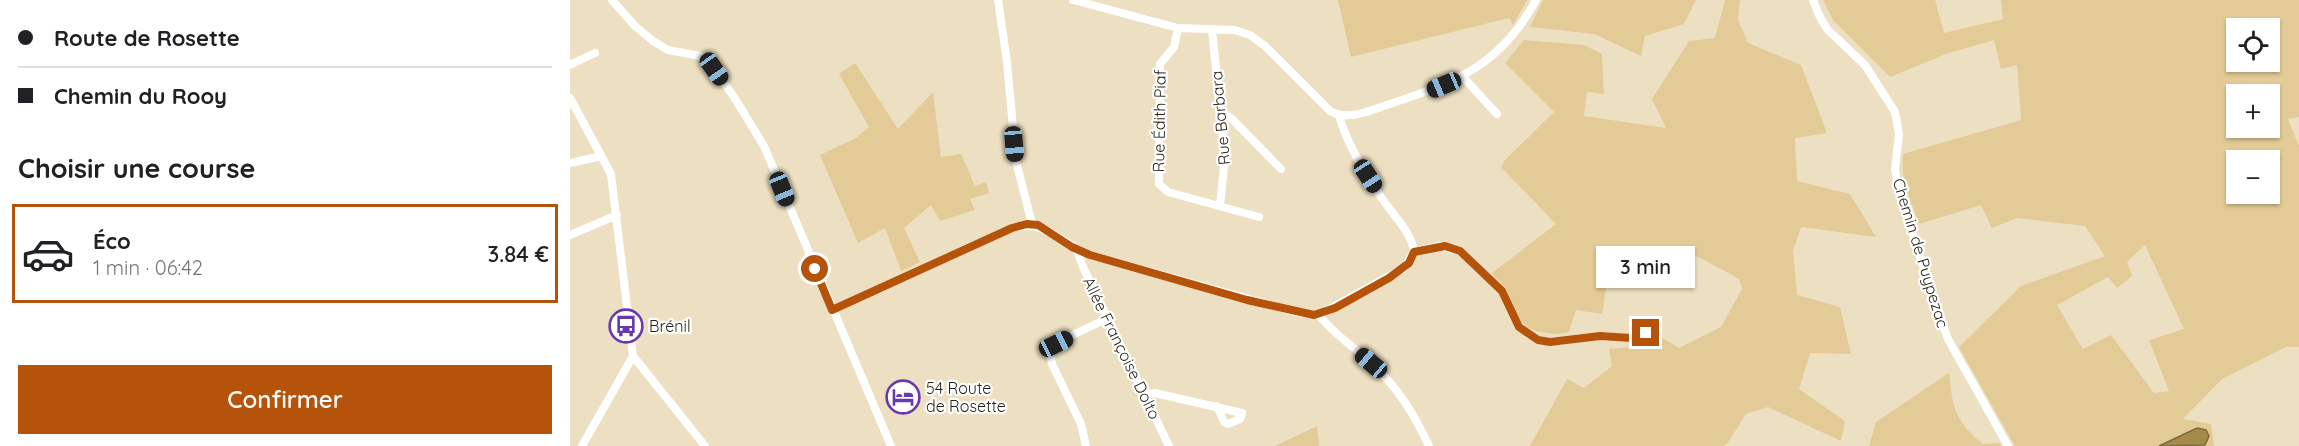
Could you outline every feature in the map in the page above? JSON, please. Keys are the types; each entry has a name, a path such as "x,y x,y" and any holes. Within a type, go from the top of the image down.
{"street":[{"path":"612,0 635,26 653,41 668,50 700,56 714,69 764,146 891,446"},
{"path":"998,0 1007,62 1016,161 1032,224"},
{"path":"1073,0 1178,28 1235,30 1250,35 1330,111 1339,116 1356,115 1426,93 1463,77 1483,65 1520,29 1536,0"},
{"name":"Chemin de Puypezac","path":"1813,0 1818,15 1827,29 1865,65 1894,111 1899,134 1896,169 1898,189 1940,317 1965,371 2008,446"},
{"name":"Rue Édith Piaf","path":"1178,28 1172,51 1160,64 1159,184 1168,192 1259,217"},
{"name":"Rue Barbara","path":"1212,30 1225,158 1220,206"},
{"path":"570,65 595,53"},
{"path":"1463,77 1497,114"},
{"path":"570,98 611,174 633,356 705,446"},
{"path":"1220,111 1231,118 1281,169"},
{"path":"832,310 1012,228 1032,224 1038,225 1077,250 1258,303 1318,314 1335,308 1397,273 1409,263 1414,252 1411,239 1353,150 1339,116"},
{"path":"570,163 601,156"},
{"path":"570,235 617,216"},
{"path":"1414,252 1445,246 1460,251 1502,291 1519,327 1538,340 1550,342 1600,336 1631,338 1646,333"},
{"name":"Allée Françoise Dolto","path":"1077,250 1169,446"},
{"path":"1318,314 1325,323 1371,363 1398,392 1415,417 1429,446"},
{"path":"1086,446 1083,429 1052,363 1050,352 1056,344 1108,318"},
{"path":"582,446 633,356"},
{"path":"1145,395 1155,393 1217,406"}],"shaded area":[{"path":"1338,0 1527,0 1513,25 1509,18 1351,57"},
{"path":"1543,0 1696,0 1684,24 1645,36 1641,56 1594,34 1530,27"},
{"path":"1725,0 1740,0 1738,20 1748,43 1801,65 1827,133 1795,138 1797,181 1850,194 1876,237 1801,227 1793,251 1797,295 1840,307 1851,354 1810,353 1799,389 1845,421 1841,441 1768,407 1746,414 1727,444 1723,446 1530,446 1567,379 1584,388 1612,366 1609,349 1643,346 1661,337 1679,348 1721,327 1742,289 1739,279 1699,257 1674,252 1610,265 1602,314 1576,310 1569,332 1555,334 1541,332 1533,330 1522,322 1506,288 1492,273 1556,224 1501,167 1505,160 1554,112 1505,63 1524,40 1584,45 1602,54 1604,94 1587,92 1584,116 1666,128 1652,99 1689,41 1715,38"},
{"path":"1823,0 1935,0 1944,33 2003,19 2001,0 2299,0 2299,117 2288,119 2299,146 2299,347 2286,347 2222,379 2183,419 2211,424 2214,446 2015,446 1959,347 2021,286 2105,256 2085,226 2017,218 1992,228 1981,205 1919,224 1905,182 1903,154 2021,120 2017,65 2001,69 1994,40 1946,54 1890,77 1833,20","holes":["2145,245 2184,329 2149,340 2169,391 2154,393 2111,335 2083,349 2057,305 2108,277 2117,288 2132,276 2127,262"]},
{"path":"855,63 898,129 933,92 941,157 961,154 975,186 986,182 989,193 970,199 975,210 940,221 931,205 904,228 920,262 901,271 885,228 858,243 820,155 856,138 869,127 839,74"},
{"path":"1949,373 1954,405 1966,428 1983,444 1999,443 2001,446 1869,446 1876,422"},
{"path":"1317,426 1319,446 1275,446"},
{"path":"2197,428 2206,430 2209,436 2205,445 2159,446"}],"place":[{"name":"Brénil","path":"626,326"},
{"name":"54 Route de Rosette","path":"903,397"}],"route":[{"path":"815,269 832,310 1012,228 1032,224 1038,225 1072,247 1090,255 1247,300 1314,315 1335,308 1389,278 1409,263 1414,252 1445,246 1460,251 1502,291 1519,327 1538,340 1550,342 1600,336 1631,338 1646,333"}]}
